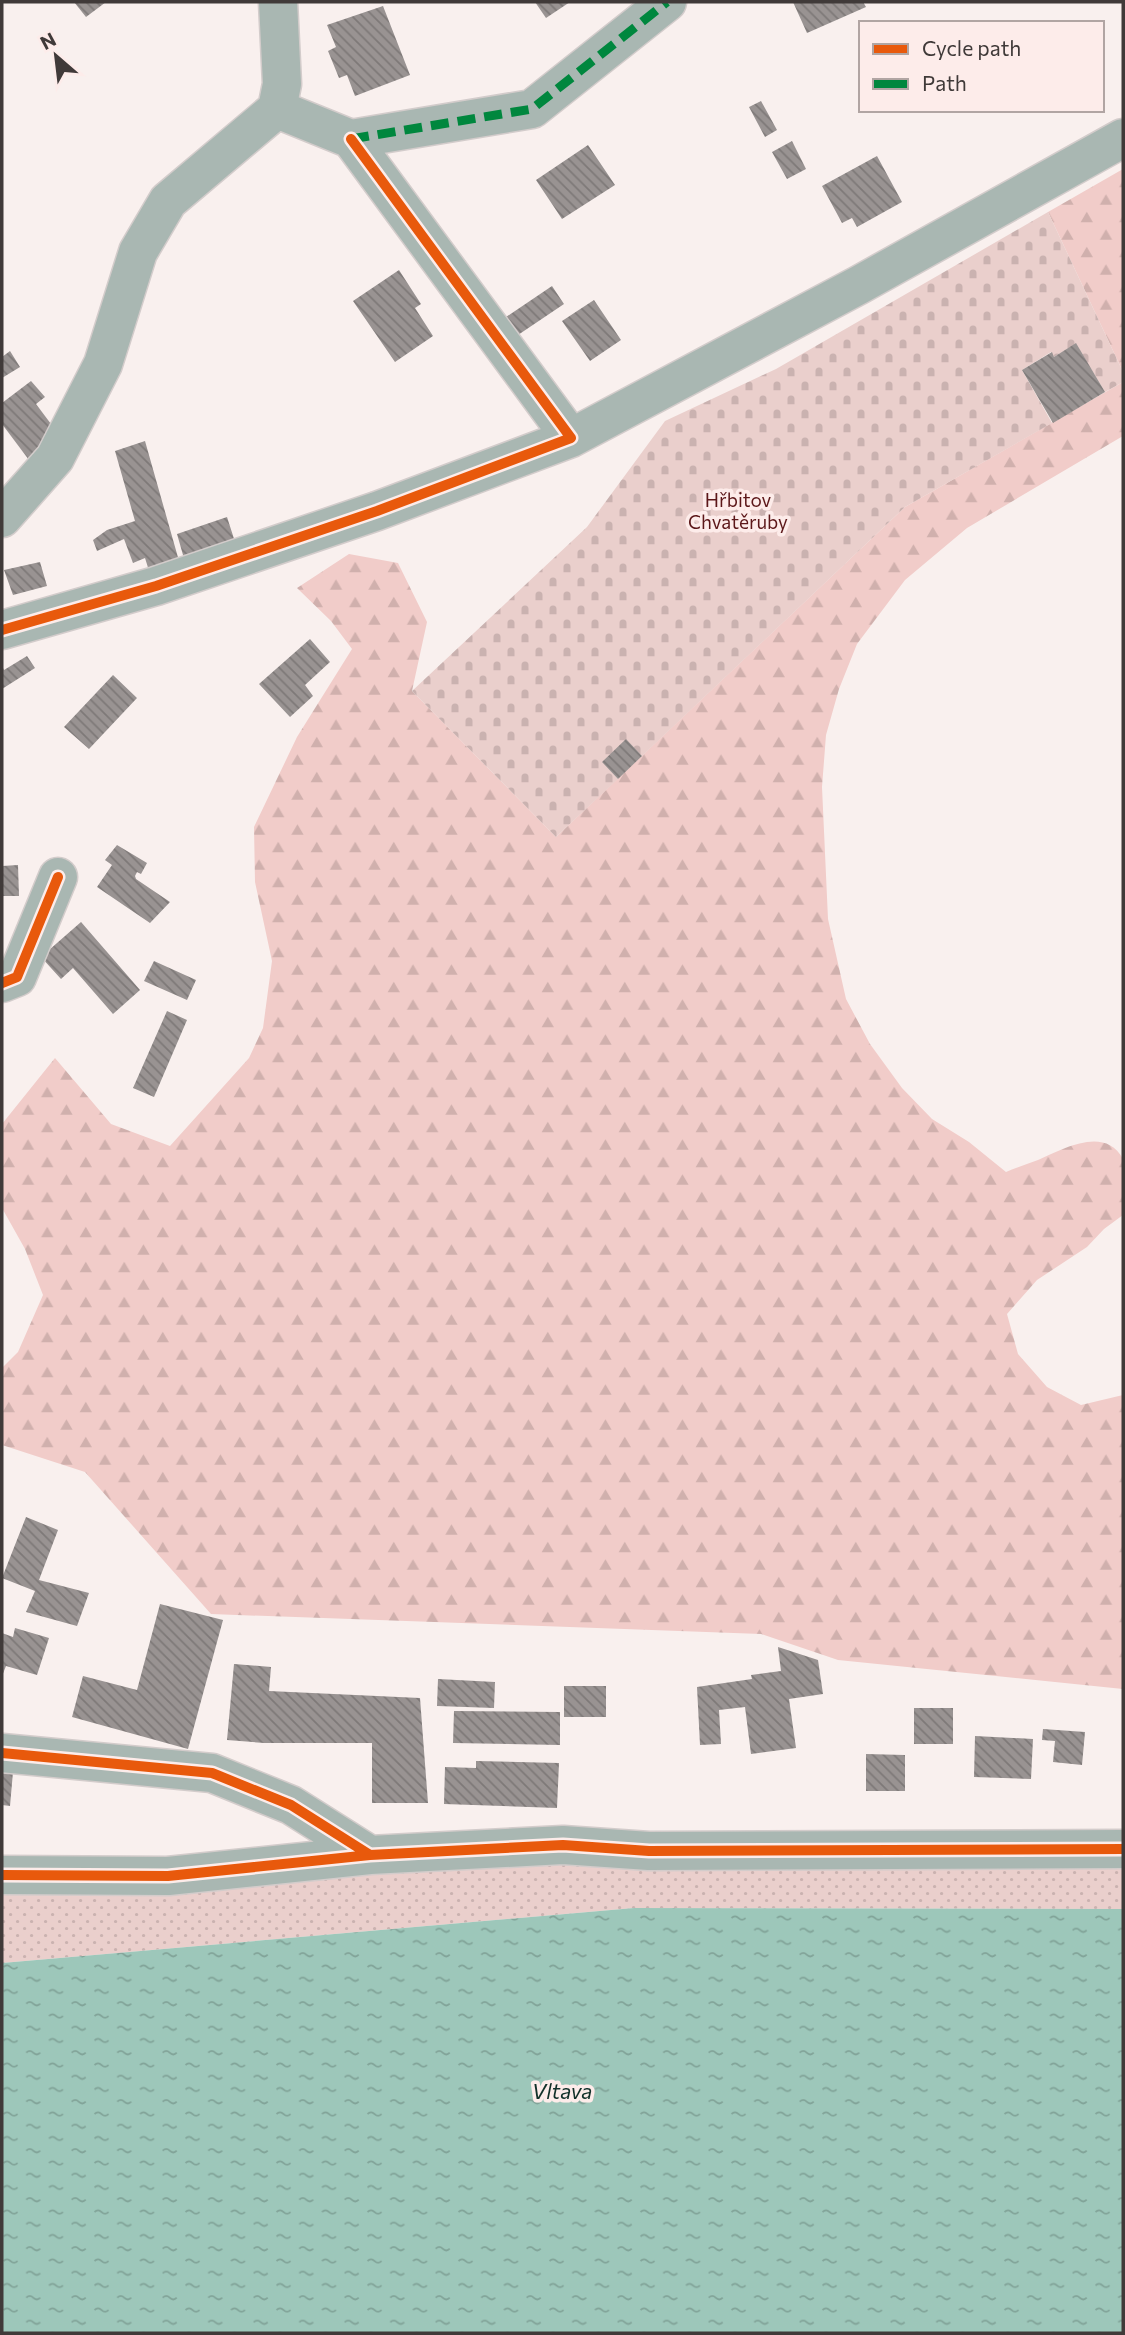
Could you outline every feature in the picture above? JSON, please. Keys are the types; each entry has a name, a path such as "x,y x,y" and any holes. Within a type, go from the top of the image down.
{"street":[{"path":"2,517 55,458 103,364 138,252 168,201 277,109 282,84 278,2"},
{"path":"277,109 351,139 532,109 667,2"},
{"path":"2,630 156,586 351,520 571,438 859,285 1123,138"},
{"path":"351,139 571,438"},
{"path":"2,983 17,977 58,877"},
{"path":"2,1753 212,1773 292,1805 370,1855"},
{"path":"2,1875 168,1876 370,1855 563,1845 649,1850 1123,1849"}],"green space":[{"path":"1123,169 1123,372 1048,212"},
{"name":"Hřbitov Chvatěruby","path":"1048,212 1123,372 1123,382 1105,392 1076,344 1054,357 1051,352 1022,370 1052,423 905,507 642,756 626,740 603,762 618,779 556,837 412,691 587,527 665,421 776,369"},
{"path":"1123,382 1123,436 967,528 905,580 857,644 839,689 826,735 822,787 828,919 846,999 870,1044 902,1088 932,1119 969,1142 1006,1172 1071,1146 1095,1141 1106,1143 1123,1159 1123,1215 1104,1229 1087,1247 1037,1280 1007,1314 1018,1354 1047,1387 1081,1405 1123,1395 1123,1689 838,1660 761,1634 211,1614 85,1472 2,1445 2,1368 18,1352 43,1295 25,1249 2,1208 2,1124 55,1058 111,1124 170,1146 249,1058 263,1028 272,961 255,882 254,827 297,737 352,649 331,621 297,588 349,554 398,563 427,622 412,691 556,837 905,507"},
{"path":"1123,1849 1123,1909 634,1908 2,1963 2,1875 370,1855"}],"water":[{"name":"Vltava","path":"634,1908 1123,1909 1123,2333 2,2333 2,1963"}],"building":[{"path":"74,2 106,2 86,17"},
{"path":"535,2 570,2 546,18"},
{"path":"793,2 863,2 866,7 807,33"},
{"path":"383,6 410,75 355,96 347,75 339,78 328,51 336,47 327,25"},
{"path":"761,101 777,130 765,137 749,107"},
{"path":"792,141 806,169 787,179 772,152"},
{"path":"588,145 615,185 562,219 536,180"},
{"path":"877,156 902,202 857,227 852,218 842,223 822,186"},
{"path":"399,270 421,304 415,308 433,336 395,362 353,301"},
{"path":"552,286 564,304 515,337 503,319"},
{"path":"594,300 621,340 590,361 562,321"},
{"path":"1076,343 1105,392 1053,423 1022,370 1052,352 1054,357"},
{"path":"10,351 20,367 2,378 2,357"},
{"path":"31,381 45,397 36,404 60,436 29,460 2,424 2,403"},
{"path":"145,441 181,568 151,577 145,558 133,563 124,539 97,551 93,540 107,530 135,521 115,451"},
{"path":"227,517 236,545 185,562 177,534"},
{"path":"40,562 47,586 13,595 4,570"},
{"path":"310,639 330,662 305,685 313,696 290,717 259,684"},
{"path":"27,656 35,668 2,689 2,666 4,670"},
{"path":"113,675 137,698 89,749 64,727"},
{"path":"626,739 642,756 618,779 602,762"},
{"path":"117,845 147,863 141,874 137,872 136,879 170,902 150,923 97,887 112,865 105,860"},
{"path":"18,865 19,896 2,896 2,866"},
{"path":"81,922 140,990 113,1014 73,968 61,979 41,957"},
{"path":"154,961 196,980 187,1000 144,981"},
{"path":"167,1011 187,1020 154,1097 133,1088"},
{"path":"26,1517 58,1530 39,1580 89,1593 77,1626 26,1612 35,1591 2,1578"},
{"path":"160,1604 223,1620 188,1749 72,1717 83,1676 137,1690"},
{"path":"15,1628 49,1638 37,1675 6,1666 2,1676 2,1633 13,1637"},
{"path":"778,1647 818,1660 823,1694 789,1699 796,1748 751,1754 745,1707 719,1710 721,1744 700,1745 697,1687 752,1679 751,1675 781,1671"},
{"path":"234,1664 271,1667 269,1691 420,1698 428,1803 372,1803 372,1743 264,1743 227,1740"},
{"path":"438,1679 495,1682 494,1708 437,1706"},
{"path":"564,1686 606,1686 606,1717 564,1717"},
{"path":"914,1708 953,1708 953,1744 914,1744"},
{"path":"454,1711 560,1712 560,1745 453,1743"},
{"path":"1043,1729 1085,1732 1082,1765 1053,1762 1055,1741 1042,1740"},
{"path":"975,1736 1033,1739 1031,1779 974,1777"},
{"path":"866,1754 905,1755 905,1791 866,1791"},
{"path":"476,1761 559,1763 557,1808 444,1804 445,1767 476,1768"},
{"path":"2,1771 13,1772 10,1806 2,1805"}],"marked path":[{"path":"351,139 532,109 667,2"}],"cycle path":[{"path":"2,630 156,586 377,511 571,438 351,139"},
{"path":"2,983 17,977 58,877"},
{"path":"2,1753 212,1773 291,1805 370,1855"},
{"path":"2,1875 168,1876 370,1855 563,1845 649,1851 1123,1849"}]}
